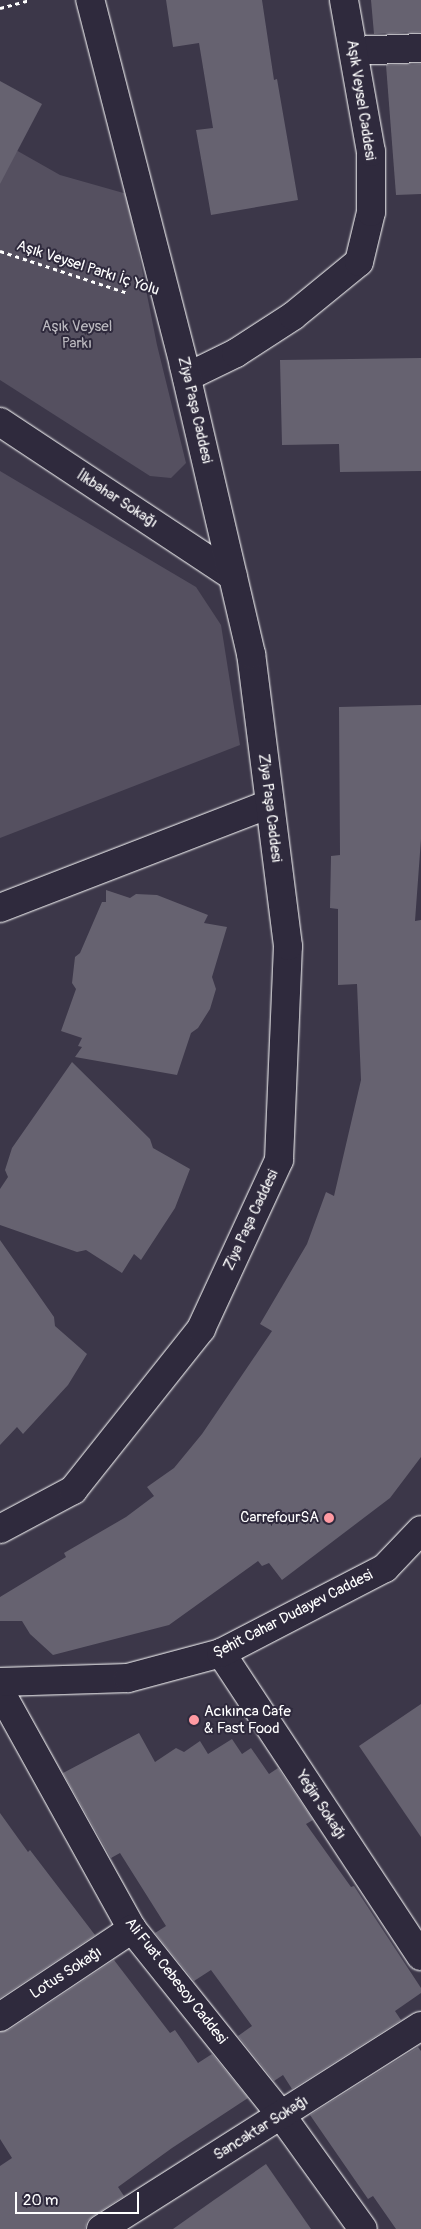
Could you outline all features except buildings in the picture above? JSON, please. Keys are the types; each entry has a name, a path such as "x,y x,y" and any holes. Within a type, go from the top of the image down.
{"street":[{"name":"Ziya Paşa Caddesi","path":"2,1525 72,1490 201,1329 279,1160 288,946 251,654 187,377 90,0"},
{"name":"Aşık Veysel Caddesi","path":"187,377 236,353 293,316 360,262 371,212 371,152 344,0"},
{"path":"354,51 421,48"},
{"name":"İlkbahar Sokağı","path":"0,422 233,576"},
{"path":"0,908 270,804"},
{"name":"Şehit Cahar Dudayev Caddesi","path":"0,1682 128,1678 221,1653 385,1568 421,1530"},
{"name":"Yeğin Sokağı","path":"221,1653 421,1956"},
{"name":"Ali Fuat Cebesoy Caddesi","path":"0,1691 132,1930 281,2115 363,2229"},
{"path":"0,1712 4,1737 0,1739"},
{"name":"Lotus Sokağı","path":"0,2017 132,1930"},
{"name":"Sancaktar Sokağı","path":"101,2229 421,2026"}],"path":[{"path":"0,8 28,0"},
{"name":"Aşık Veysel Parkı İç Yolu","path":"0,250 169,306"}],"green space":[{"name":"Aşık Veysel Parkı","path":"0,141 60,175 127,194 157,345 186,463 171,478 150,476 0,380"},
{"path":"0,471 196,587 221,625 240,745 0,838"}],"place":[{"name":"CarrefourSA","path":"329,1518"},
{"name":"Acıkınca Cafe & Fast Food","path":"194,1720"}]}
